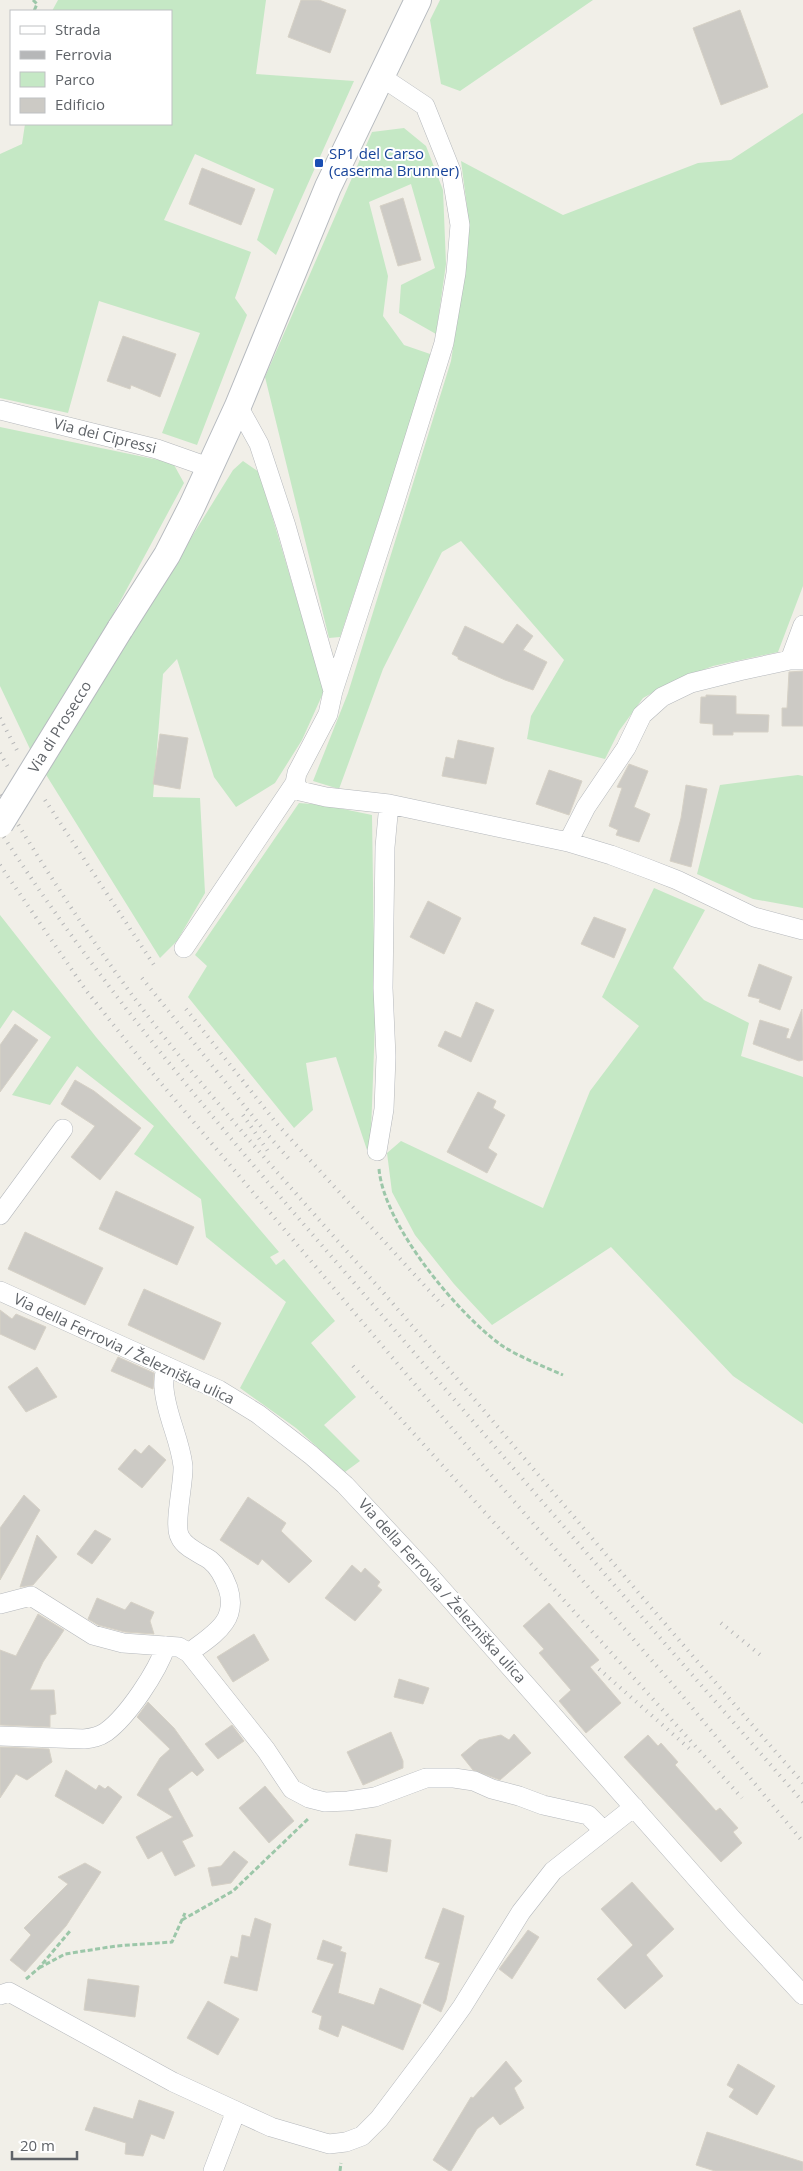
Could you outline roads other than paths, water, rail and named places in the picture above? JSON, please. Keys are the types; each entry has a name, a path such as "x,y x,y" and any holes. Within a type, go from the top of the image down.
{"main road":[{"name":"Via di Prosecco","path":"0,824 181,529 238,406 328,187 418,0"}],"street":[{"path":"184,948 295,783 297,774 328,714 333,691 444,343 456,273 460,226 451,171 425,106 382,78"},
{"path":"238,406 259,444 286,526 333,691"},
{"name":"Via dei Cipressi","path":"0,410 157,449 208,468"},
{"path":"568,842 586,807 626,748 642,715 662,697 691,684 796,660 803,625"},
{"path":"295,783 300,791 310,794 389,804 568,842 611,855 677,880 754,917 803,930"},
{"path":"378,1151 384,1109 386,1057 383,988 385,847 389,804"},
{"path":"0,1215 64,1129"},
{"name":"Via della Ferrovia / Železniška ulica","path":"0,1291 219,1390 258,1414 311,1455 345,1485 428,1574 803,1995"},
{"path":"166,1366 163,1386 183,1466 178,1519 179,1536 186,1545 200,1552 215,1564 225,1579 231,1596 231,1612 226,1623 189,1653"},
{"path":"0,1604 31,1596 92,1635 123,1643 179,1647 189,1653 266,1750 292,1789 309,1798 325,1802 375,1797 426,1778 454,1778 474,1781 492,1789 543,1805 588,1815 603,1830"},
{"path":"0,1736 96,1738 117,1722 132,1704 160,1664 166,1646"},
{"path":"4,1993 172,2082 236,2111 271,2126 330,2144 346,2142 362,2136 379,2119 462,2007 521,1912 553,1871 634,1807"},
{"path":"214,2171 236,2111"}],"railway":[{"path":"0,718 19,754"},
{"path":"0,753 8,767"},
{"path":"0,795 99,949 165,1038 259,1151 420,1335 658,1616 803,1783"},
{"path":"45,800 156,968"},
{"path":"0,831 41,893 85,954 223,1129 530,1488 803,1802"},
{"path":"0,865 85,989 138,1056 493,1477 680,1693 803,1842"},
{"path":"142,978 289,1159"},
{"path":"186,1009 277,1124 445,1308"},
{"path":"243,1115 270,1154"},
{"path":"353,1366 742,1798"},
{"path":"721,1623 764,1658"},
{"path":"599,1669 691,1750"}],"place":[{"name":"SP1 del Carso (caserma Brunner)","path":"319,163"}]}
